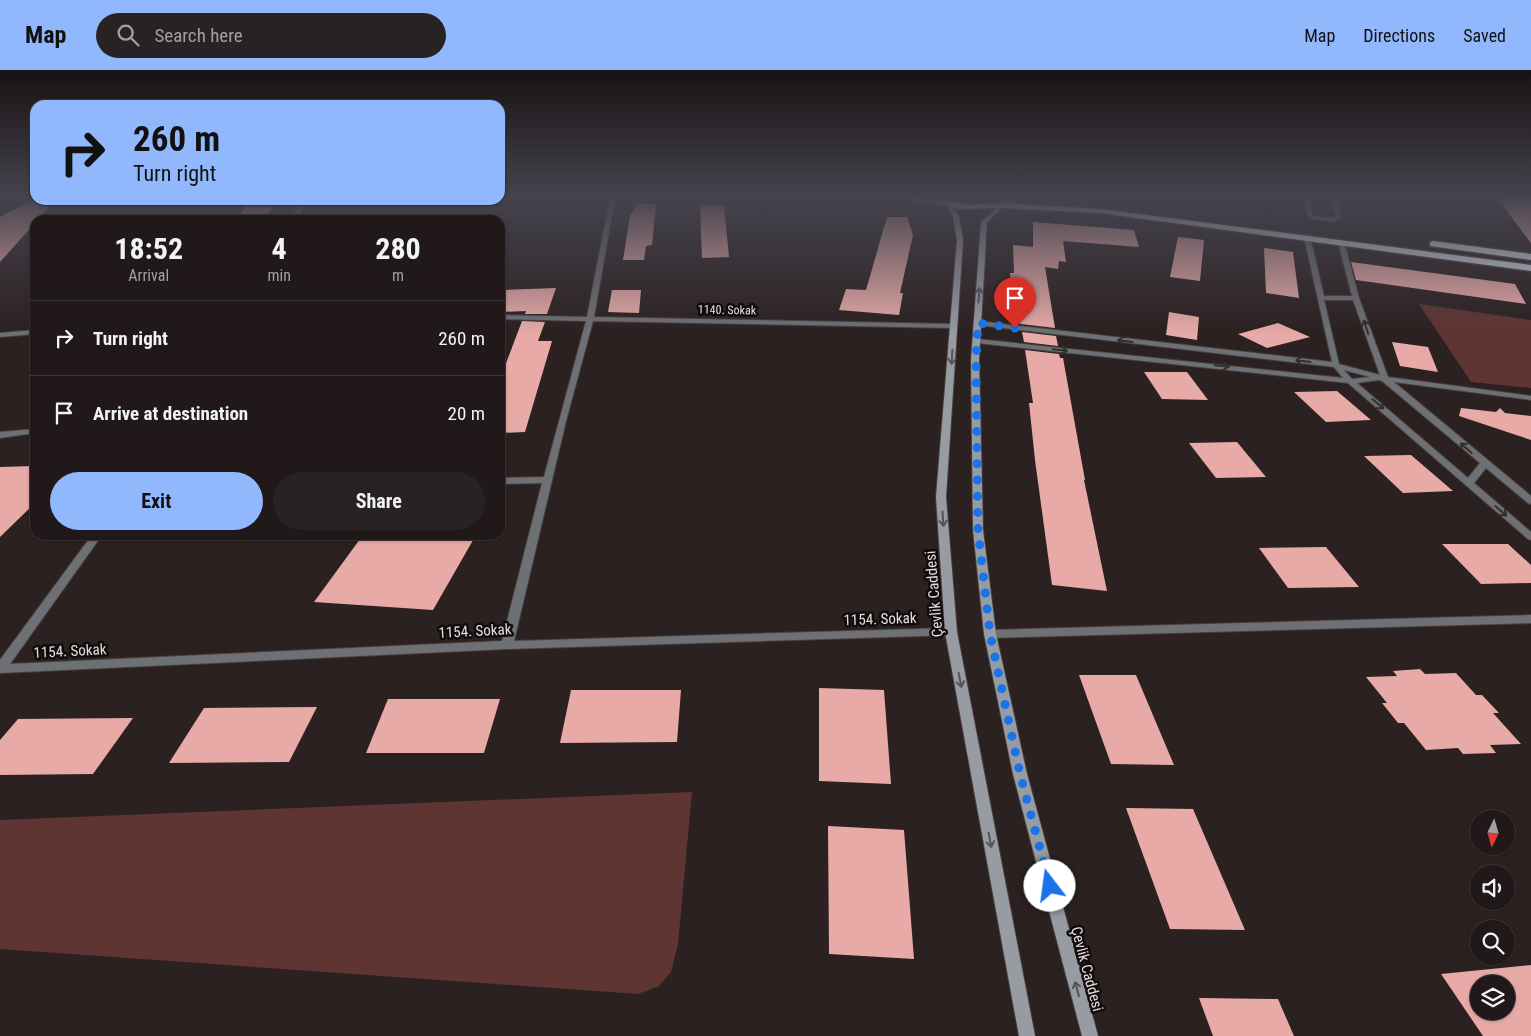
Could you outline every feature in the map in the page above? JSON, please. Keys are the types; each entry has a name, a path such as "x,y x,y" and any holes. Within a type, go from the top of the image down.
{"highway":[{"path":"1349,243 1531,268"},
{"path":"1424,243 1531,257"}],"main road":[{"name":"Çevlik Caddesi","path":"960,243 942,497 951,632 1027,1036"},
{"name":"Çevlik Caddesi","path":"983,243 977,341 978,530 990,634 1020,774 1090,1036"}],"street":[{"path":"507,645 547,480 590,318 604,243"},
{"path":"1308,243 1336,365 1350,380 1531,537"},
{"path":"1341,243 1356,298 1385,379 1484,464 1531,501"},
{"path":"1320,298 1356,298"},
{"name":"1140. Sokak","path":"505,317 954,326"},
{"path":"978,323 1336,365 1385,379 1531,398"},
{"path":"0,335 30,332"},
{"path":"977,341 1350,380 1385,379"},
{"path":"1145,343 1169,361"},
{"path":"0,435 30,432"},
{"path":"1469,483 1484,464"},
{"path":"505,481 547,480"},
{"path":"0,669 93,540"},
{"path":"990,634 1531,619"},
{"name":"1154. Sokak","path":"0,669 507,645 951,632"}],"shaded area":[{"path":"1419,304 1531,320 1531,388 1471,382"},
{"path":"692,792 678,944 671,972 659,986 638,994 0,949 0,820"}],"building":[{"path":"0,243 17,243 0,262"},
{"path":"626,243 652,243 652,245 646,246 644,260 623,260"},
{"path":"701,243 728,243 729,257 702,258"},
{"path":"879,243 911,243 900,293 903,293 899,315 839,310 846,289 866,290"},
{"path":"1033,243 1063,243 1066,262 1059,261 1058,269 1045,267 1055,328 1014,322 1010,273 1014,273 1013,245 1033,247"},
{"path":"1089,243 1138,243 1139,247"},
{"path":"1177,243 1204,243 1200,281 1170,277"},
{"path":"1264,248 1293,252 1299,298 1266,293"},
{"path":"1351,262 1515,284 1526,304 1356,280"},
{"path":"556,288 547,314 525,314 526,311 505,312 505,290"},
{"path":"612,290 641,290 639,313 608,312"},
{"path":"1169,312 1199,317 1197,340 1166,335"},
{"path":"522,321 545,322 538,341 552,341 525,432 505,433 505,366"},
{"path":"1278,323 1310,337 1267,348 1238,334"},
{"path":"1022,332 1056,336 1058,346 1024,342"},
{"path":"1392,342 1428,347 1438,372 1400,366"},
{"path":"1025,350 1059,354 1060,358 1063,358 1084,480 1107,591 1052,585 1035,460 1029,403 1033,403"},
{"path":"1144,372 1187,372 1208,400 1162,399"},
{"path":"1337,391 1371,420 1326,422 1294,392"},
{"path":"1461,408 1496,412 1500,408 1505,413 1531,416 1531,440 1459,416"},
{"path":"1237,442 1266,477 1216,478 1189,443"},
{"path":"1411,455 1453,491 1403,493 1364,456"},
{"path":"30,466 30,508 0,537 0,467"},
{"path":"359,540 473,540 433,610 314,602"},
{"path":"1442,544 1508,544 1531,565 1531,583 1481,584"},
{"path":"1326,547 1359,587 1288,588 1259,548"},
{"path":"1420,669 1425,674 1456,673 1476,695 1482,695 1499,713 1493,713 1521,744 1490,745 1496,753 1463,754 1458,748 1426,750 1404,723 1398,723 1382,703 1387,703 1366,677 1397,676 1393,671"},
{"path":"1079,675 1136,675 1174,765 1111,764"},
{"path":"819,688 884,690 891,784 819,781"},
{"path":"571,690 681,690 677,742 560,743"},
{"path":"388,699 500,699 484,753 366,753"},
{"path":"317,707 289,762 169,763 204,708"},
{"path":"133,718 93,774 0,775 0,740 18,719"},
{"path":"1126,808 1193,809 1245,930 1170,929"},
{"path":"828,826 904,830 914,959 829,954"},
{"path":"1531,965 1531,1036 1483,1036 1472,1020 1515,1020 1515,975 1470,975 1470,1017 1441,974"},
{"path":"1199,998 1278,999 1294,1036 1213,1036"}],"route":[{"path":"1015,328 978,323 976,360 978,530 990,634 1020,774 1050,886"}]}
